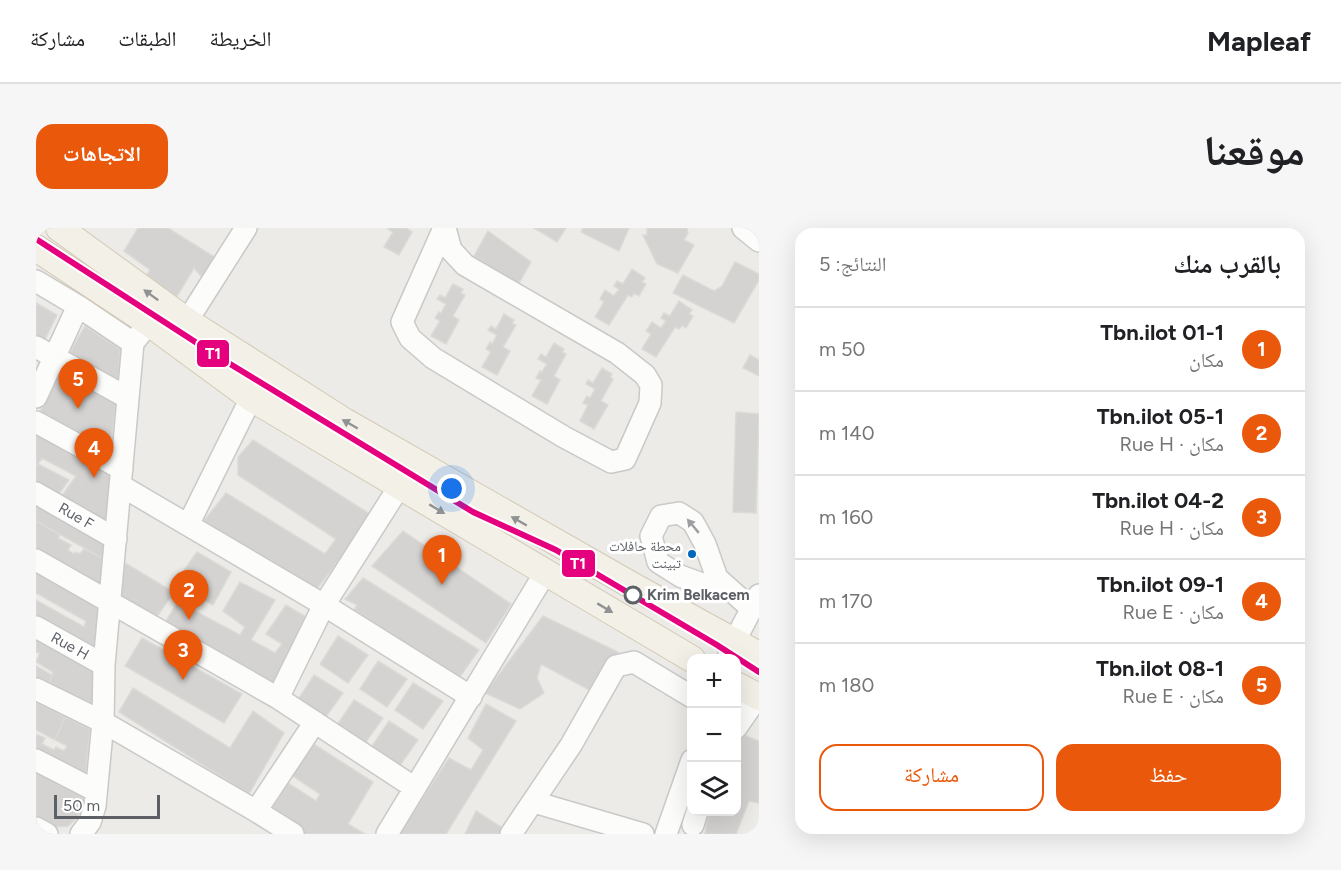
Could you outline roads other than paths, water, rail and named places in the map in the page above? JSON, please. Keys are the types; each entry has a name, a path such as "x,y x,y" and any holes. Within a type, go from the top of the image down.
{"main road":[{"path":"60,228 187,321 354,427 633,586 731,650 759,655"},
{"path":"36,248 149,322 251,398 687,657"},
{"path":"741,688 759,697"}],"street":[{"path":"187,321 246,228"},
{"path":"444,228 450,250 465,265 617,353 645,375 651,385 650,402 625,459 611,462 564,437 433,358 410,338 402,322 444,228"},
{"path":"744,228 759,241"},
{"path":"36,281 133,343"},
{"path":"36,398 45,352 78,306"},
{"path":"81,834 90,822 96,792 103,722 104,665 133,343 149,322"},
{"path":"45,352 128,398"},
{"path":"188,525 251,398"},
{"path":"36,422 121,477 188,525 324,605 471,697"},
{"path":"278,698 324,605 399,487"},
{"name":"Rue F","path":"36,493 116,538"},
{"path":"36,560 278,698 415,788"},
{"path":"387,834 544,573"},
{"path":"717,578 757,599 731,650"},
{"name":"Rue H","path":"36,627 104,665"},
{"path":"511,834 571,745 616,666 634,662 687,694"},
{"path":"36,689 103,722 293,834"},
{"path":"741,721 759,697"},
{"path":"256,811 315,722"},
{"path":"36,760 96,792"},
{"path":"666,834 691,762"},
{"path":"534,802 643,834"},
{"path":"36,828 47,834"}],"place":[{"name":"Tbn.ilot 08-1","path":"78,409"},
{"name":"Tbn.ilot 09-1","path":"94,478"},
{"name":"محطة حافلات تبينت","path":"692,554"},
{"name":"Tbn.ilot 01-1","path":"442,585"},
{"name":"Krim Belkacem","path":"633,595"},
{"name":"Tbn.ilot 05-1","path":"189,620"},
{"name":"Tbn.ilot 04-2","path":"183,680"}]}
